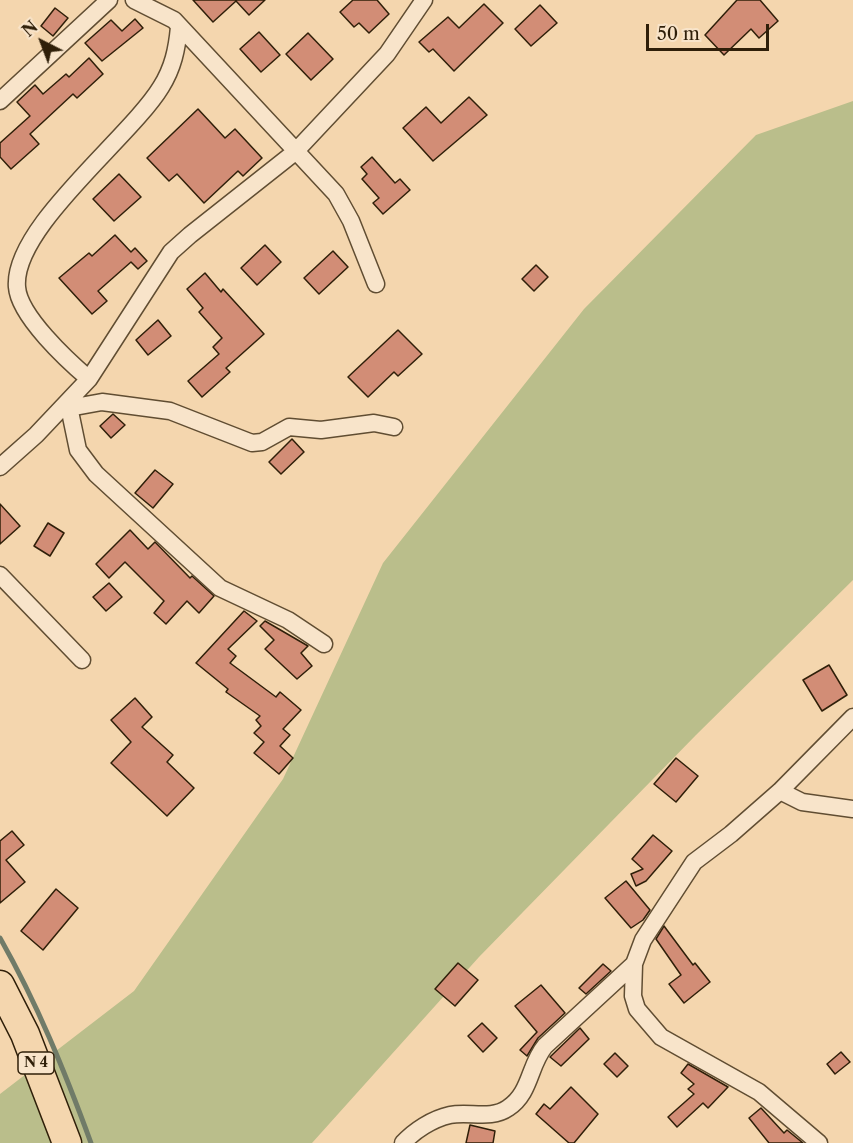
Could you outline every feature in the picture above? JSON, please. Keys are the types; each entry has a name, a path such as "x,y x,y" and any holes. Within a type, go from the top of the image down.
{"highway":[{"name":"N 4","path":"0,985 25,1034 67,1143"}],"street":[{"path":"0,101 109,0"},
{"path":"134,0 167,15 336,194 351,221 376,284"},
{"path":"0,467 68,405 89,379 171,252 296,152 387,54 424,0"},
{"path":"89,379 47,340 23,302 17,289 23,256 73,188 123,136 162,87 176,57 179,27"},
{"path":"68,405 102,402 170,411 252,443 262,442 289,427 321,430 374,423 394,427"},
{"path":"68,405 78,450 104,482 220,588 288,620 324,644"},
{"path":"0,575 82,660"},
{"path":"812,1141 759,1092 661,1037 637,1009 633,996 634,964 643,940 693,862 731,834 780,791 853,717"},
{"path":"780,791 802,802 853,809"},
{"path":"403,1143 431,1122 450,1115 489,1115 508,1109 524,1092 545,1046 634,964"}],"green space":[{"path":"853,101 853,580 696,735 479,957 312,1143 0,1143 0,1094 134,991 283,779 383,563 584,309 756,135"}],"building":[{"path":"193,0 265,0 249,15 236,1 213,22"},
{"path":"353,0 377,0 389,14 369,33 359,23 354,27 340,12"},
{"path":"737,0 760,0 778,21 759,38 751,29 724,55 705,35"},
{"path":"484,4 503,23 454,71 433,49 429,52 419,42 448,17 459,28"},
{"path":"540,5 557,23 531,46 515,29"},
{"path":"55,8 68,18 53,36 41,26"},
{"path":"135,19 143,28 102,61 85,43 111,20 122,31"},
{"path":"259,32 280,55 261,72 240,49"},
{"path":"308,33 333,59 311,80 286,54"},
{"path":"89,58 103,74 77,98 73,94 30,134 39,144 11,169 0,157 0,143 30,116 17,102 35,85 43,94 66,74 69,77"},
{"path":"469,97 487,115 433,161 403,128 426,107 441,123"},
{"path":"198,109 225,138 235,129 262,158 243,176 238,171 204,203 177,174 169,181 147,158"},
{"path":"372,157 395,183 400,179 410,190 383,214 373,203 379,198 362,179 367,174 361,167"},
{"path":"119,174 141,197 114,221 93,199"},
{"path":"115,235 131,252 135,248 147,261 138,269 131,262 98,291 107,301 92,314 59,278 89,253 92,256"},
{"path":"265,245 281,262 257,285 241,268"},
{"path":"333,251 348,267 319,294 304,278"},
{"path":"536,265 548,277 534,291 522,279"},
{"path":"205,273 221,292 223,289 264,334 226,368 230,372 202,397 188,381 219,354 213,347 222,338 199,312 203,308 187,289"},
{"path":"158,320 171,336 148,355 136,340"},
{"path":"398,330 422,354 398,376 394,372 368,397 348,377"},
{"path":"113,414 125,425 111,438 100,426"},
{"path":"292,439 304,452 281,474 269,462"},
{"path":"155,470 173,484 153,508 135,493"},
{"path":"0,504 20,526 0,544"},
{"path":"48,523 64,533 50,556 34,546"},
{"path":"130,530 148,549 155,542 190,578 192,576 214,596 199,613 187,601 166,624 154,613 164,601 125,562 109,578 96,564"},
{"path":"109,583 122,597 106,611 93,597"},
{"path":"244,611 257,621 228,649 236,656 230,663 276,697 280,692 301,710 283,729 290,735 280,746 293,758 279,774 254,753 264,742 254,733 261,726 256,720 260,716 226,692 228,689 196,663"},
{"path":"265,621 308,646 301,653 312,666 297,679 265,649 274,640 260,626"},
{"path":"829,665 847,695 822,711 803,680"},
{"path":"135,698 152,717 142,727 173,755 167,762 194,788 167,816 111,763 131,742 111,720"},
{"path":"676,758 698,776 676,802 654,784"},
{"path":"12,831 24,845 6,860 25,882 0,903 0,841"},
{"path":"653,835 672,851 646,881 636,886 631,874 643,869 632,859"},
{"path":"626,881 650,910 643,920 631,928 605,898"},
{"path":"56,889 78,908 43,950 21,931"},
{"path":"664,926 693,965 695,963 710,982 684,1003 669,984 681,975 656,939"},
{"path":"458,963 478,980 455,1006 435,989"},
{"path":"603,964 611,971 586,994 579,988"},
{"path":"541,985 565,1013 538,1038 527,1056 520,1050 537,1032 515,1006"},
{"path":"482,1023 497,1038 483,1052 468,1036"},
{"path":"580,1028 589,1039 561,1066 550,1057"},
{"path":"841,1052 850,1062 835,1074 827,1064"},
{"path":"615,1053 628,1066 617,1077 604,1064"},
{"path":"688,1064 728,1087 708,1108 703,1103 677,1127 668,1117 694,1094 688,1089 694,1084 681,1073"},
{"path":"571,1087 598,1114 574,1143 569,1143 536,1114 544,1104 550,1109"},
{"path":"761,1108 784,1133 787,1130 803,1143 769,1143 749,1118"},
{"path":"470,1125 495,1131 493,1143 466,1143"}],"waterway":[{"path":"0,938 50,1038 91,1143"}]}
